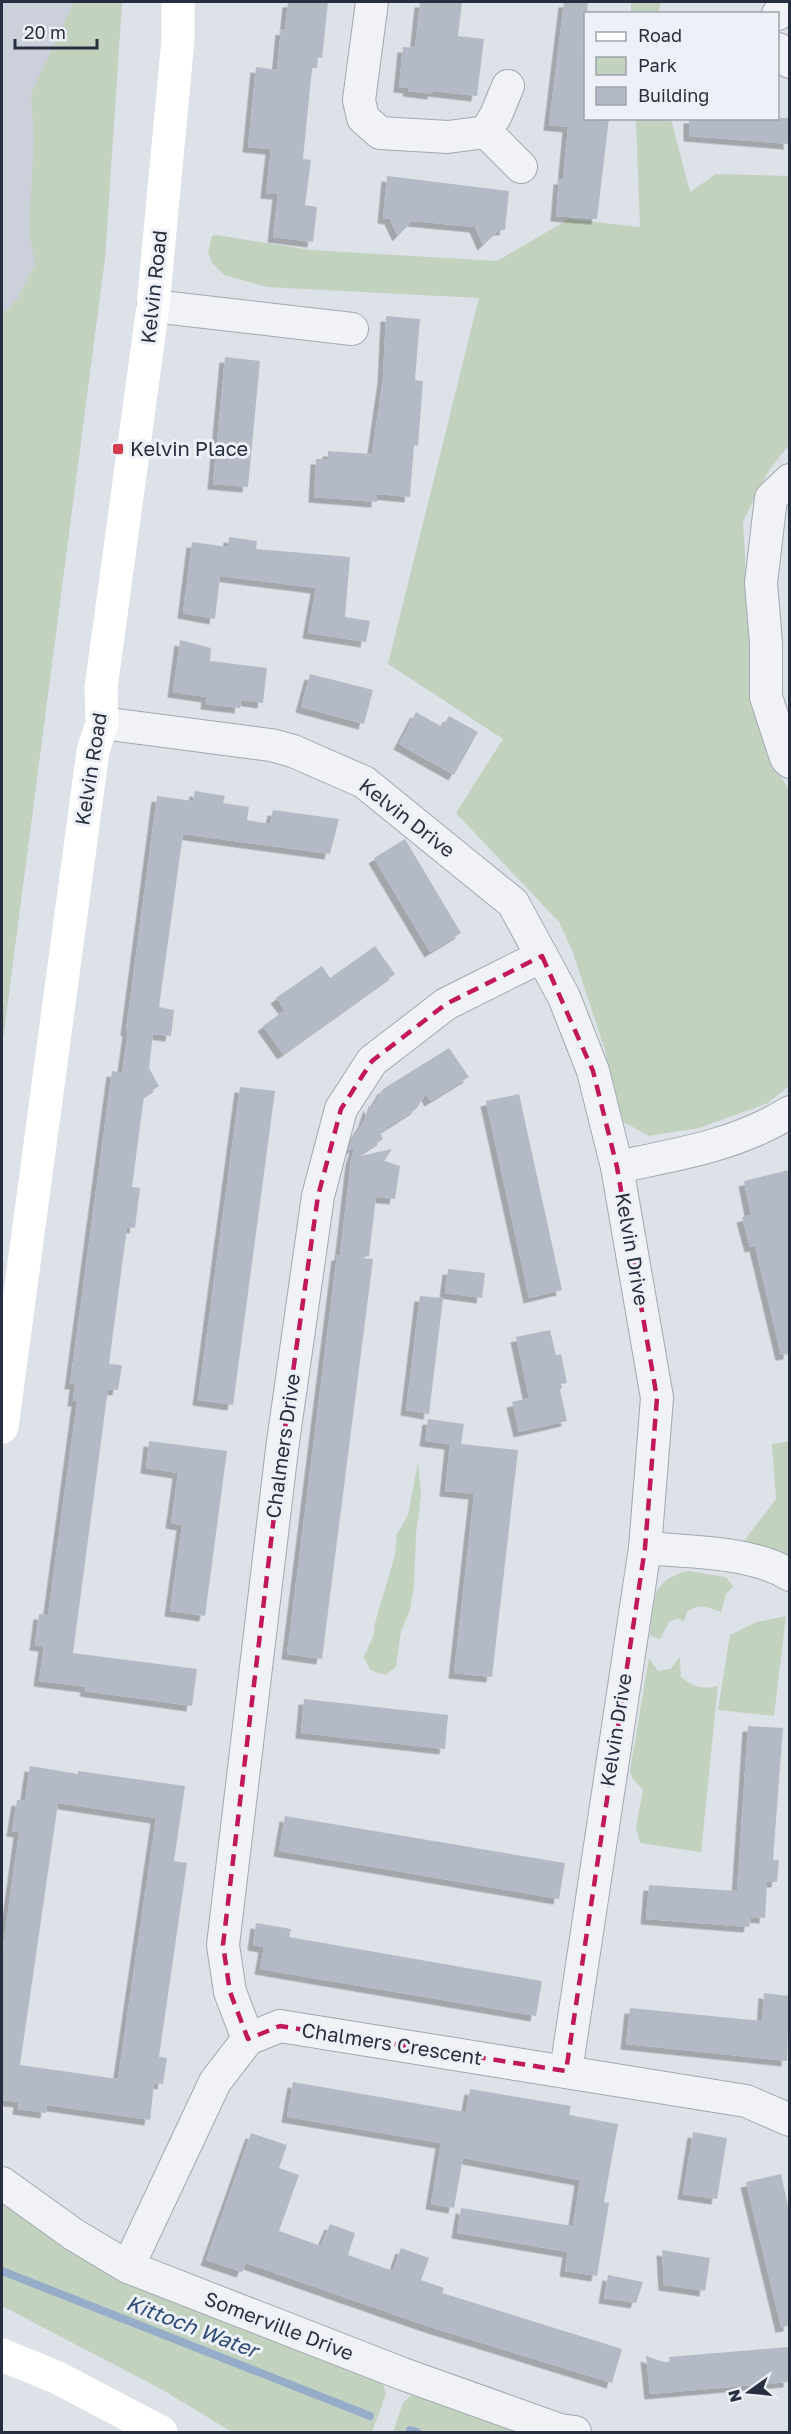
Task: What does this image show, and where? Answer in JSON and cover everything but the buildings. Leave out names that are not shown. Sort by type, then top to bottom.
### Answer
[{"type":"street","name":"Kelvin Road","points":[[2,1427],[91,762],[102,723],[101,688],[153,306],[178,40],[178,2]]},
{"type":"street","points":[[372,2],[359,100],[363,118],[380,133],[448,137],[486,132]]},
{"type":"street","points":[[779,50],[789,62]]},
{"type":"street","points":[[486,132],[508,86]]},
{"type":"street","points":[[486,132],[521,167]]},
{"type":"street","points":[[153,306],[352,329]]},
{"type":"street","points":[[789,480],[771,498],[761,583],[766,642],[766,697],[789,762]]},
{"type":"street","name":"Kelvin Drive","points":[[102,723],[271,745],[364,782],[513,903],[564,997],[593,1071],[617,1167],[657,1398],[645,1548],[567,2071]]},
{"type":"street","name":"Chalmers Drive","points":[[248,2039],[230,1992],[223,1945],[282,1449],[318,1196],[341,1109],[372,1061],[446,1004],[542,956]]},
{"type":"street","points":[[617,1167],[713,1145],[744,1134],[789,1112]]},
{"type":"street","points":[[645,1548],[749,1560],[782,1570],[789,1575]]},
{"type":"street","name":"Chalmers Crescent","points":[[248,2039],[280,2026],[746,2102],[789,2120]]},
{"type":"street","points":[[128,2267],[215,2082],[248,2039]]},
{"type":"street","name":"Somerville Drive","points":[[2,2183],[73,2234],[128,2267],[403,2374],[560,2430],[575,2433]]},
{"type":"street","points":[[2,2355],[56,2377],[161,2433]]},
{"type":"highlighted area","points":[[542,956],[593,1071],[617,1167],[657,1398],[645,1548],[566,2071],[280,2026],[248,2039],[230,1992],[223,1945],[282,1449],[318,1196],[341,1109],[372,1061],[446,1004]]},
{"type":"shaded area","points":[[2,2],[122,2],[105,257],[2,1046]]},
{"type":"green space","points":[[74,2],[122,2],[105,257],[2,1046],[2,315],[17,299],[35,264],[29,230],[34,138],[31,94]]},
{"type":"green space","points":[[631,2],[661,2],[658,12],[631,12]]},
{"type":"green space","points":[[636,120],[671,120],[690,192],[716,174],[789,176],[789,445],[769,470],[743,521],[751,664],[773,762],[790,792],[789,1086],[768,1103],[699,1128],[649,1136],[622,1121],[606,1065],[606,1053],[572,950],[559,922],[456,813],[503,739],[388,664],[479,298],[267,287],[224,275],[212,263],[208,252],[212,236],[216,235],[310,250],[497,261],[569,219],[640,227]]},
{"type":"green space","points":[[789,1441],[789,1559],[744,1541],[776,1499],[772,1444]]},
{"type":"green space","points":[[418,1462],[421,1496],[416,1534],[414,1585],[410,1610],[401,1631],[396,1667],[385,1675],[370,1670],[364,1657],[374,1634],[375,1623],[395,1555],[397,1534],[408,1515]]},
{"type":"green space","points":[[688,1571],[726,1577],[733,1587],[726,1594],[721,1612],[708,1607],[696,1608],[687,1612],[684,1622],[678,1618],[669,1622],[660,1639],[650,1636],[655,1594],[666,1581]]},
{"type":"green space","points":[[786,1616],[774,1716],[718,1710],[730,1635],[757,1622]]},
{"type":"green space","points":[[680,1657],[681,1677],[703,1688],[718,1686],[701,1852],[640,1843],[636,1827],[643,1790],[633,1779],[630,1771],[649,1658],[658,1671],[671,1669]]},
{"type":"green space","points":[[2,2198],[95,2265],[239,2328],[290,2343],[383,2383],[386,2394],[372,2432],[232,2432],[163,2390],[2,2306]]},
{"type":"green space","points":[[418,2389],[536,2432],[393,2432],[403,2403]]},
{"type":"waterway","name":"Kittoch Water","points":[[2,2271],[370,2416]]},
{"type":"waterway","name":"Kittoch Water","points":[[410,2430],[417,2432]]},
{"type":"place","name":"Kelvin Place","points":[[118,449]]}]
